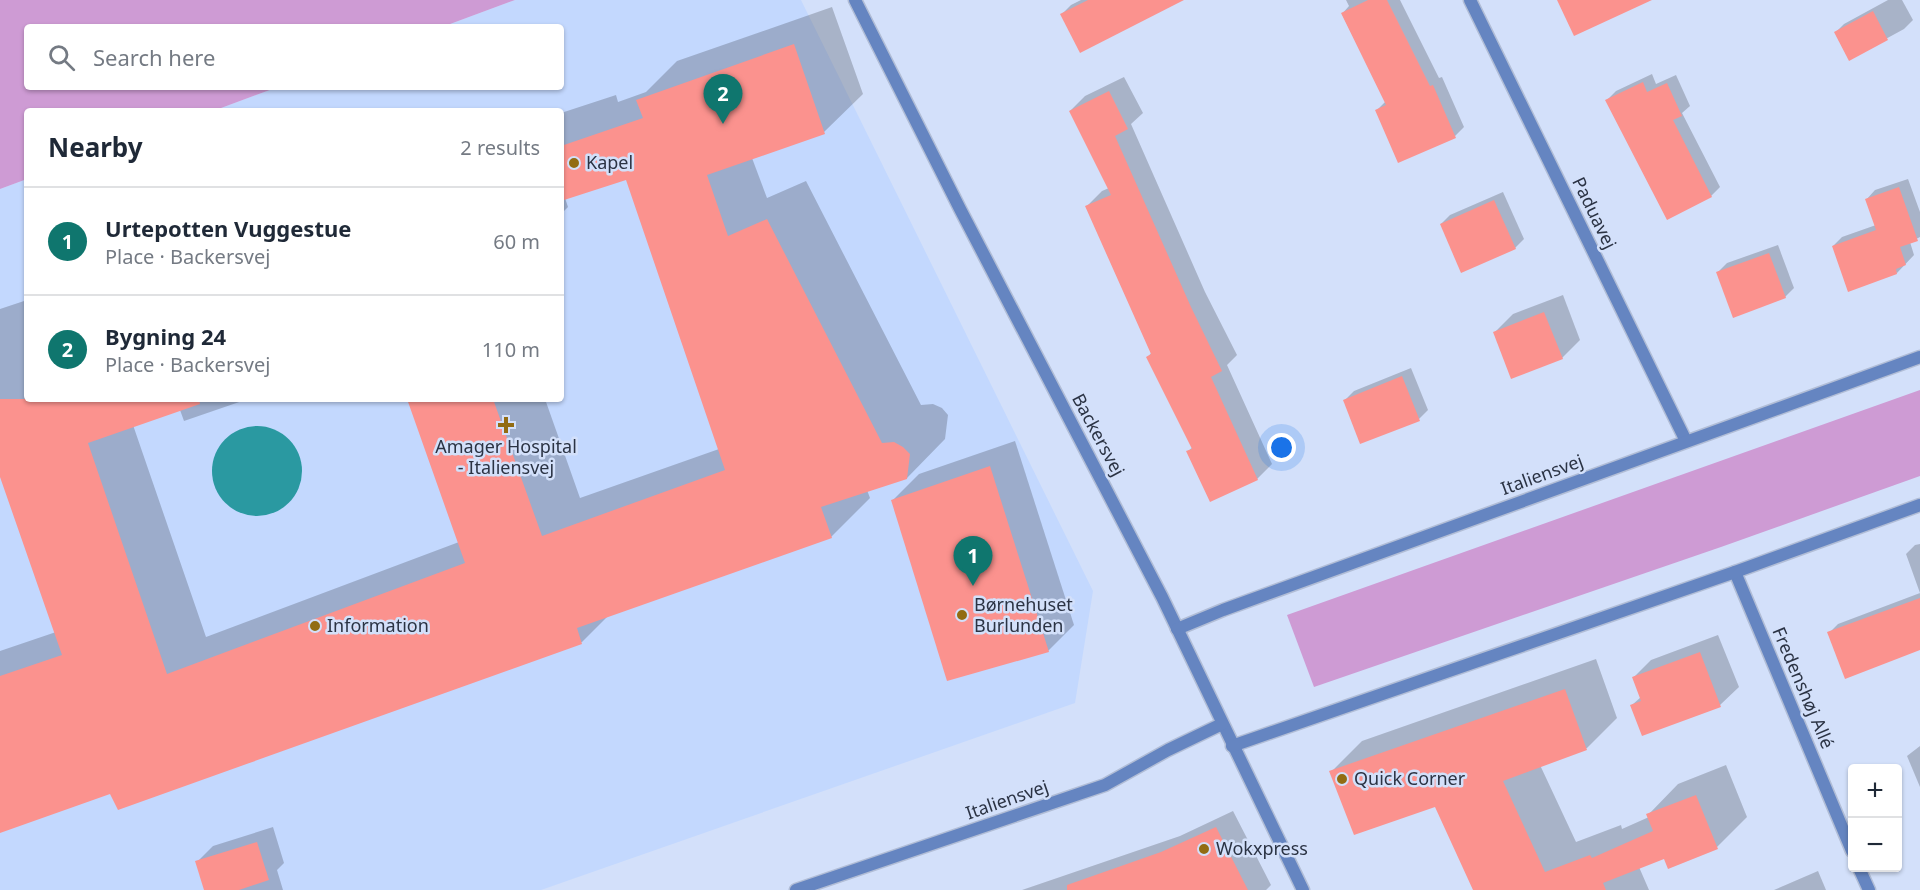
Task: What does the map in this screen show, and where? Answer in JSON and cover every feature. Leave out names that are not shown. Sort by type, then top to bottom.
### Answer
[{"type":"street","name":"Backersvej","points":[[855,0],[960,209],[1162,597],[1303,890]]},
{"type":"street","name":"Paduavej","points":[[1470,0],[1686,441]]},
{"type":"street","name":"Italiensvej","points":[[1177,629],[1223,610],[1920,357]]},
{"type":"street","points":[[1232,746],[1735,572],[1920,505]]},
{"type":"street","name":"Fredenshøj Allé","points":[[1735,572],[1848,841]]},
{"type":"street","name":"Italiensvej","points":[[796,890],[1105,785],[1168,750],[1222,724]]},
{"type":"street","points":[[1861,872],[1869,890]]},
{"type":"shaded area","points":[[0,0],[515,0],[450,24],[24,24],[24,90],[270,90],[221,108],[24,108],[24,180],[0,189]]},
{"type":"shaded area","name":"Amager Hospital - Italiensvej","points":[[515,0],[801,0],[1093,591],[1075,703],[541,890],[0,890],[0,189],[24,180],[24,402],[564,402],[564,108],[221,108],[270,90],[564,90],[564,24],[450,24]]},
{"type":"shaded area","points":[[1920,390],[1920,476],[1314,687],[1287,615]]},
{"type":"shaded area","points":[[257,426],[274,429],[289,439],[299,454],[302,471],[299,488],[289,503],[274,513],[257,516],[240,513],[225,503],[215,488],[212,471],[215,454],[225,439],[240,429]]},
{"type":"building","points":[[1088,0],[1184,0],[1080,53],[1060,14]]},
{"type":"building","points":[[1368,0],[1387,0],[1430,86],[1433,85],[1456,138],[1398,163],[1375,110],[1386,105],[1341,13]]},
{"type":"building","points":[[1557,0],[1652,0],[1574,36]]},
{"type":"building","points":[[1873,11],[1888,40],[1849,61],[1834,32]]},
{"type":"building","name":"Amager Hospital - Italiensvej","points":[[794,44],[825,134],[707,175],[728,236],[767,219],[882,443],[894,442],[910,454],[907,479],[821,507],[832,538],[577,628],[582,644],[118,810],[110,794],[0,833],[0,676],[62,655],[0,477],[0,399],[24,399],[24,402],[200,402],[200,404],[88,443],[167,674],[465,563],[408,402],[494,402],[542,536],[725,470],[626,180],[564,200],[564,145],[643,118],[636,100]]},
{"type":"building","points":[[1643,82],[1647,92],[1667,83],[1682,116],[1673,120],[1712,197],[1667,220],[1605,100]]},
{"type":"building","points":[[1109,91],[1128,129],[1115,136],[1222,371],[1211,377],[1258,480],[1210,502],[1186,451],[1192,449],[1146,357],[1151,354],[1085,206],[1111,195],[1069,111]]},
{"type":"building","points":[[1899,187],[1918,241],[1900,247],[1906,265],[1896,269],[1897,274],[1848,292],[1832,246],[1876,230],[1865,199]]},
{"type":"building","points":[[1494,200],[1516,249],[1461,273],[1440,224]]},
{"type":"building","points":[[1769,253],[1786,298],[1733,318],[1716,272]]},
{"type":"building","points":[[1544,312],[1563,359],[1511,379],[1493,332]]},
{"type":"building","points":[[1402,376],[1420,421],[1360,444],[1343,400]]},
{"type":"building","points":[[990,466],[1049,652],[947,681],[891,500]]},
{"type":"building","points":[[1920,598],[1920,650],[1845,679],[1827,632]]},
{"type":"building","points":[[1700,652],[1721,707],[1642,736],[1630,705],[1641,701],[1632,677]]},
{"type":"building","points":[[1565,689],[1587,750],[1503,781],[1545,872],[1590,855],[1592,858],[1653,831],[1646,814],[1696,795],[1718,849],[1668,869],[1664,859],[1603,883],[1606,890],[1473,890],[1435,807],[1354,835],[1329,771]]},
{"type":"building","points":[[1216,827],[1248,890],[1067,890],[1067,885],[1161,852]]},
{"type":"building","points":[[257,842],[269,880],[239,890],[204,890],[195,861]]},
{"type":"place","name":"Bygning 24","points":[[723,124]]},
{"type":"place","name":"Kapel","points":[[574,163]]},
{"type":"place","name":"Amager Hospital - Italiensvej","points":[[506,425]]},
{"type":"place","name":"Urtepotten Vuggestue","points":[[973,586]]},
{"type":"place","name":"Børnehuset Burlunden","points":[[962,615]]},
{"type":"place","name":"Information","points":[[315,626]]},
{"type":"place","name":"Quick Corner","points":[[1342,779]]},
{"type":"place","name":"Wokxpress","points":[[1204,849]]}]
